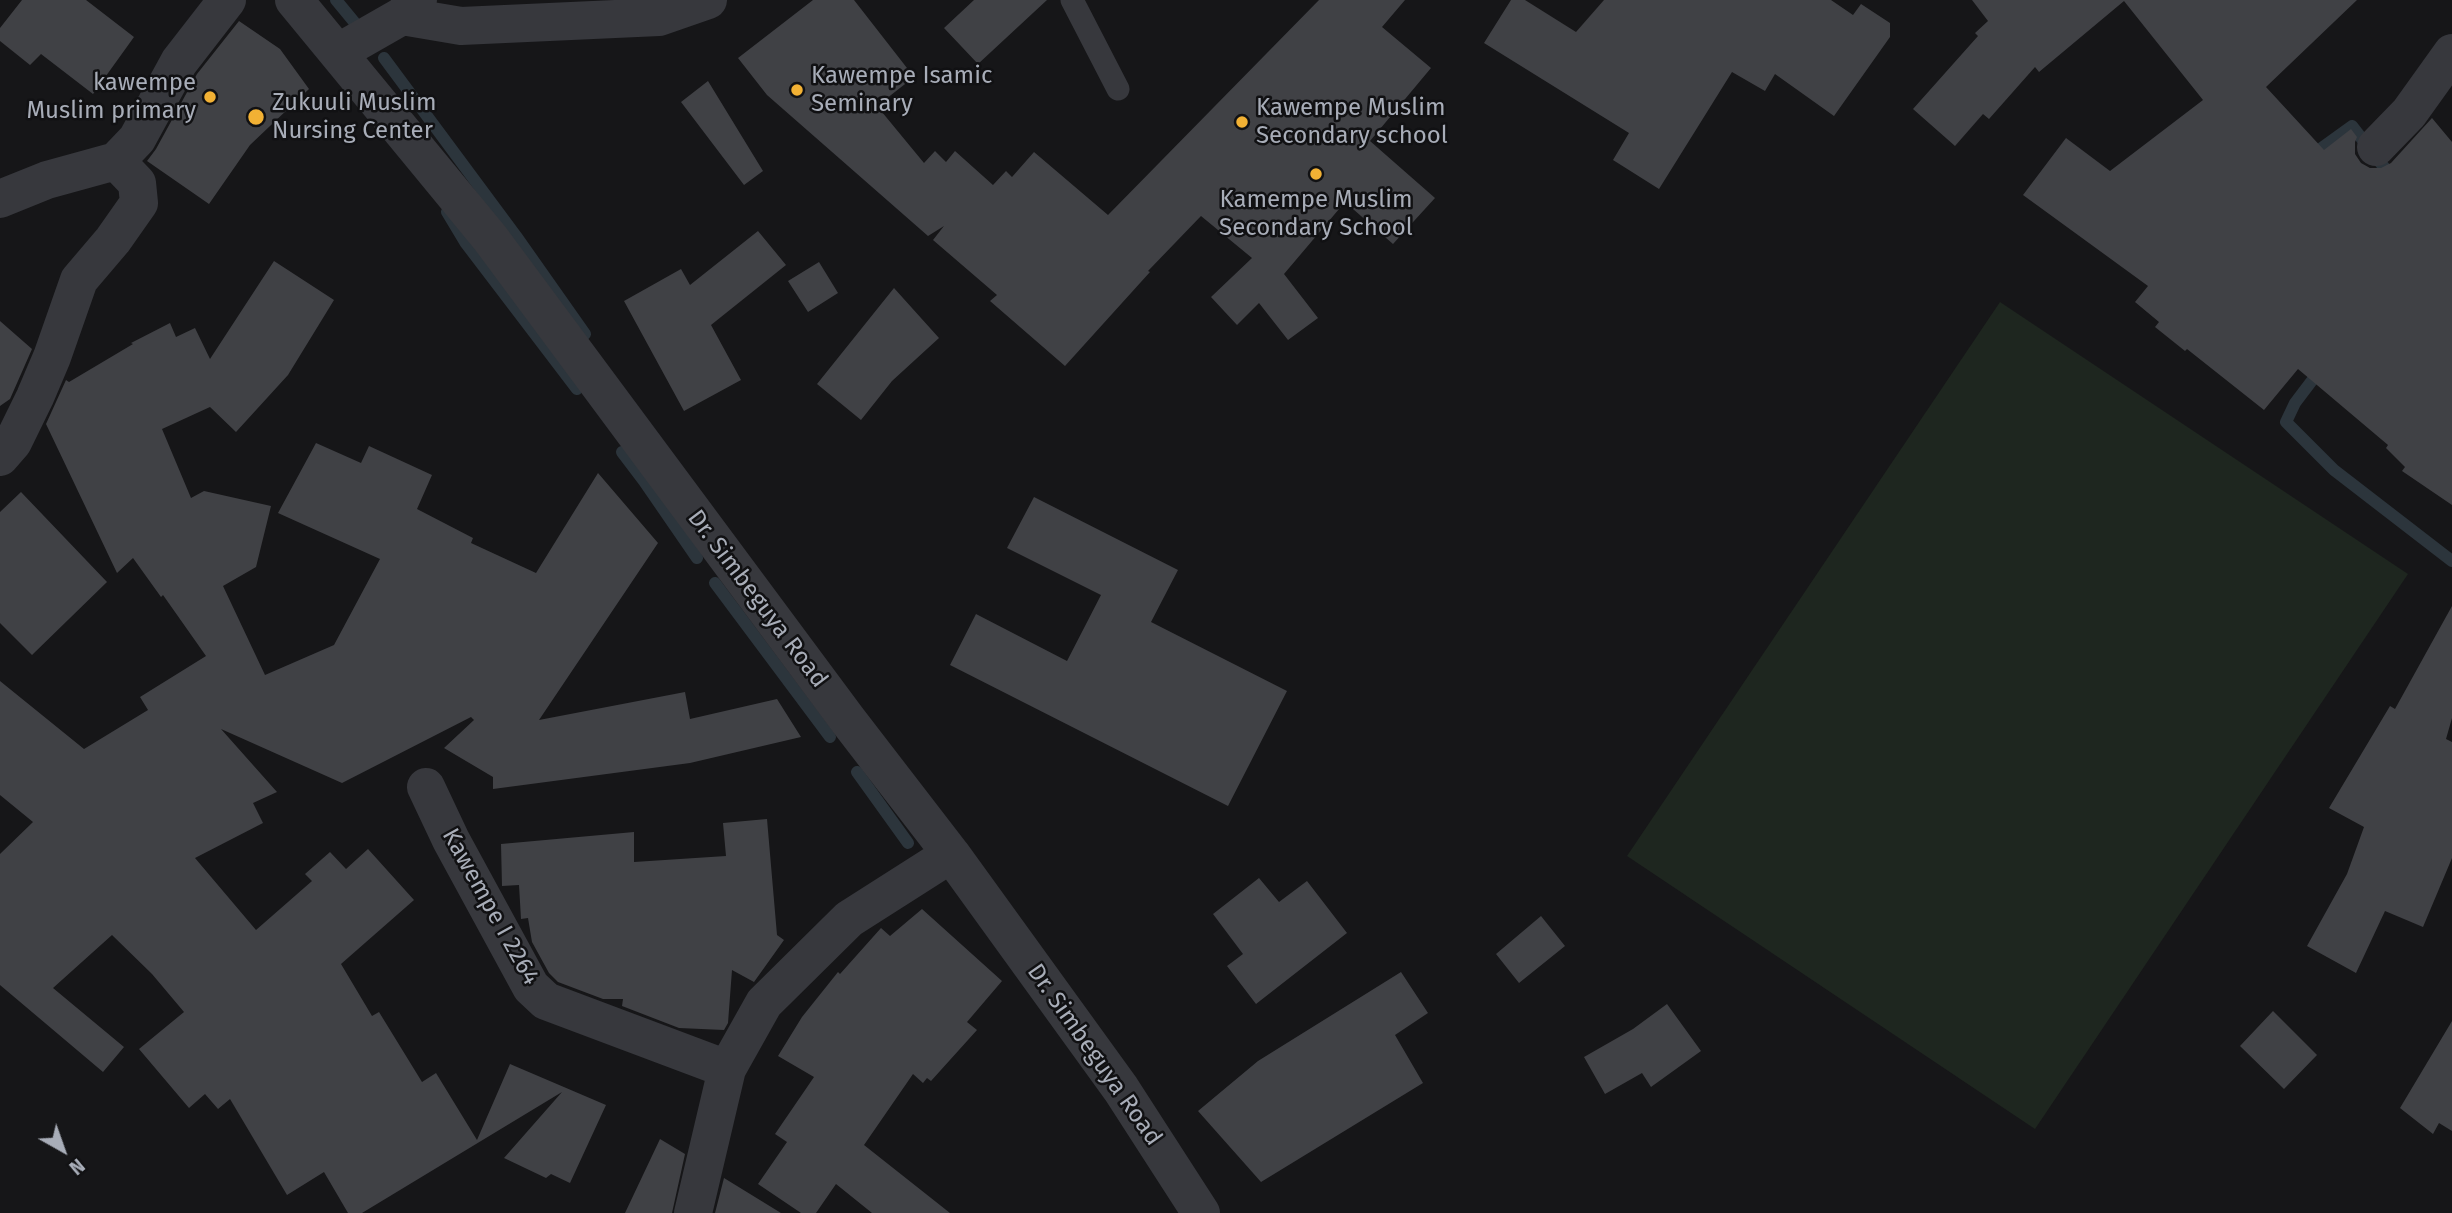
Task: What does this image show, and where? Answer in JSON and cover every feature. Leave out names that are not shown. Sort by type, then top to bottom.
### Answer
[{"type":"street","points":[[0,199],[47,180],[116,161],[137,139],[179,62],[227,0]]},
{"type":"street","name":"Dr. Simbeguya Road","points":[[294,0],[490,238],[838,708],[951,853],[1121,1089],[1201,1213]]},
{"type":"street","points":[[339,52],[410,8],[461,26],[659,17],[708,0]]},
{"type":"street","points":[[2376,147],[2409,113],[2452,53]]},
{"type":"street","points":[[0,457],[13,442],[39,387],[79,279],[113,240],[139,203],[137,183],[116,161]]},
{"type":"street","name":"Kawempe I 2264","points":[[426,787],[451,840],[531,986],[546,1001],[727,1069]]},
{"type":"street","points":[[693,1213],[727,1069],[764,1003],[849,919],[951,853]]},
{"type":"lane","points":[[1072,0],[1118,89]]},
{"type":"shaded area","points":[[2000,302],[2408,574],[2035,1129],[1627,856]]},
{"type":"building","points":[[22,0],[86,0],[134,37],[93,94],[41,54],[30,65],[0,41],[0,28]]},
{"type":"building","points":[[813,0],[854,0],[914,77],[877,106],[924,163],[935,151],[946,162],[955,151],[993,185],[1006,171],[1012,177],[1034,152],[1108,215],[1319,0],[1405,0],[1382,27],[1431,68],[1370,141],[1435,198],[1393,244],[1345,202],[1284,274],[1318,318],[1288,340],[1259,303],[1237,325],[1211,297],[1252,258],[1201,216],[1148,271],[1150,272],[1065,366],[990,301],[997,295],[933,240],[944,226],[928,236],[767,95],[738,58]]},
{"type":"building","points":[[974,0],[1047,0],[978,64],[944,28]]},
{"type":"building","points":[[1511,0],[1525,0],[1576,32],[1604,0],[1831,0],[1853,15],[1861,4],[1890,23],[1890,37],[1834,116],[1775,74],[1765,91],[1732,72],[1659,189],[1613,160],[1629,133],[1484,43]]},
{"type":"building","points":[[1972,0],[2357,0],[2266,87],[2324,150],[2351,129],[2357,137],[2355,154],[2361,163],[2370,168],[2381,168],[2391,163],[2432,118],[2452,142],[2452,505],[2402,471],[2405,467],[2386,448],[2388,445],[2298,369],[2264,410],[2155,327],[2159,322],[2135,302],[2148,286],[2023,195],[2066,138],[2110,171],[2203,100],[2124,1],[2039,72],[2035,67],[1989,119],[1983,114],[1955,146],[1913,109],[1978,36],[1975,33],[1988,21]]},
{"type":"building","name":"kawempe Muslim primary","points":[[239,21],[280,49],[309,89],[250,145],[209,204],[147,161],[197,74]]},
{"type":"building","points":[[708,81],[763,171],[744,185],[681,102]]},
{"type":"building","points":[[758,231],[786,265],[711,325],[741,380],[684,411],[624,301],[681,269],[690,285]]},
{"type":"building","points":[[274,261],[334,300],[288,375],[236,432],[210,407],[162,429],[191,498],[204,491],[271,506],[256,567],[223,586],[265,675],[334,645],[380,559],[278,513],[316,443],[361,463],[369,446],[432,475],[417,509],[473,538],[471,543],[536,573],[598,473],[658,543],[539,720],[685,692],[690,719],[777,699],[801,737],[690,763],[493,789],[493,777],[444,748],[474,720],[471,717],[342,783],[221,729],[277,792],[253,803],[263,823],[195,858],[256,930],[312,881],[305,874],[330,852],[346,869],[368,849],[414,900],[341,964],[372,1016],[379,1012],[422,1082],[436,1073],[477,1140],[510,1064],[606,1105],[570,1183],[551,1174],[546,1178],[504,1158],[562,1092],[362,1213],[348,1213],[324,1172],[287,1195],[230,1099],[218,1109],[205,1094],[189,1108],[139,1049],[184,1012],[152,974],[112,935],[53,988],[124,1047],[103,1072],[0,985],[0,854],[33,822],[0,795],[0,681],[84,749],[148,710],[140,697],[206,656],[133,558],[117,573],[46,424],[66,380],[69,382],[133,344],[131,343],[170,323],[176,337],[195,328],[210,359]]},
{"type":"building","points":[[819,262],[838,293],[808,312],[788,281]]},
{"type":"building","points":[[894,288],[939,338],[892,381],[861,420],[817,384]]},
{"type":"building","points":[[0,321],[32,349],[10,399],[0,406]]},
{"type":"building","points":[[21,492],[107,582],[32,655],[0,623],[0,512]]},
{"type":"building","points":[[1034,497],[1178,570],[1151,622],[1287,691],[1228,806],[950,665],[976,614],[1067,661],[1101,595],[1007,548]]},
{"type":"building","points":[[2452,606],[2452,718],[2446,739],[2452,742],[2452,858],[2423,927],[2385,911],[2356,973],[2307,946],[2347,874],[2364,827],[2329,808],[2390,706],[2395,709]]},
{"type":"building","points":[[767,819],[777,935],[784,940],[754,982],[732,970],[728,1023],[724,1030],[679,1028],[622,1006],[623,999],[603,999],[558,982],[549,973],[532,942],[528,918],[521,919],[519,885],[502,886],[501,844],[634,832],[634,862],[726,856],[723,823]]},
{"type":"building","points":[[1259,878],[1279,902],[1307,881],[1347,933],[1256,1004],[1227,966],[1243,954],[1213,914]]},
{"type":"building","points":[[922,909],[1002,981],[967,1022],[977,1030],[931,1081],[927,1078],[923,1083],[913,1074],[864,1145],[950,1213],[872,1213],[836,1184],[816,1213],[801,1213],[758,1184],[787,1142],[775,1134],[814,1077],[778,1056],[802,1017],[838,972],[840,974],[881,928],[890,936]]},
{"type":"building","points":[[1541,916],[1565,946],[1519,983],[1496,954]]},
{"type":"building","points":[[1401,972],[1428,1013],[1395,1035],[1423,1083],[1261,1182],[1198,1111],[1258,1061]]},
{"type":"building","points":[[1667,1004],[1701,1051],[1651,1087],[1642,1073],[1605,1094],[1584,1057],[1633,1029]]},
{"type":"building","points":[[2273,1011],[2317,1055],[2284,1089],[2240,1046]]},
{"type":"building","points":[[2452,1021],[2452,1131],[2439,1123],[2433,1134],[2400,1108]]},
{"type":"building","points":[[660,1139],[685,1154],[672,1213],[625,1213]]},
{"type":"building","points":[[724,1178],[781,1213],[715,1213]]},
{"type":"waterway","points":[[336,0],[355,23]]},
{"type":"waterway","points":[[384,58],[585,334]]},
{"type":"waterway","points":[[2309,157],[2352,126],[2394,180]]},
{"type":"waterway","points":[[447,212],[465,242],[577,389]]},
{"type":"waterway","points":[[2320,370],[2295,403],[2286,422],[2334,470],[2452,561]]},
{"type":"waterway","points":[[622,452],[697,558]]},
{"type":"waterway","points":[[715,583],[830,737]]},
{"type":"waterway","points":[[857,772],[908,843]]},
{"type":"place","name":"Kawempe Isamic Seminary","points":[[797,90]]},
{"type":"place","name":"kawempe Muslim primary","points":[[210,97]]},
{"type":"place","name":"Zukuuli Muslim Nursing Center","points":[[256,117]]},
{"type":"place","name":"Kawempe Muslim Secondary school","points":[[1242,122]]},
{"type":"place","name":"Kamempe Muslim Secondary School","points":[[1316,174]]}]
